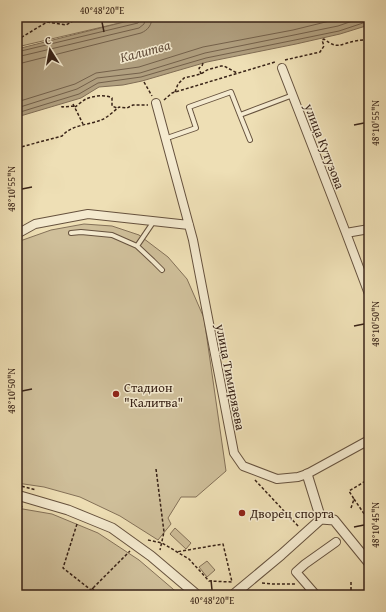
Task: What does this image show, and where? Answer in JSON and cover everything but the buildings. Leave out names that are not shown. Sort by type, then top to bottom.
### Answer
[{"type":"street","name":"улица Кутузова","points":[[282,68],[369,294]]},
{"type":"street","name":"улица Тимирязева","points":[[156,104],[193,240],[234,453],[243,466],[277,479],[298,477],[369,440]]},
{"type":"street","points":[[17,234],[35,224],[88,214],[189,225]]},
{"type":"street","points":[[346,233],[369,229]]},
{"type":"street","points":[[306,474],[322,519]]},
{"type":"street","points":[[17,495],[68,510],[112,528],[151,556],[197,595]]},
{"type":"street","points":[[233,595],[322,519],[334,520],[369,563]]},
{"type":"street","points":[[316,595],[296,572],[336,542]]},
{"type":"lane","points":[[170,137],[196,128],[189,107],[231,92],[250,140]]},
{"type":"lane","points":[[240,115],[293,95]]},
{"type":"lane","points":[[137,246],[154,221]]},
{"type":"lane","points":[[71,233],[81,232],[112,235],[137,246],[162,270]]},
{"type":"path","points":[[17,40],[47,22],[66,26],[80,17]]},
{"type":"path","points":[[17,148],[62,136],[65,132],[84,124],[102,120],[119,107],[127,108],[133,105],[156,104],[176,92],[280,61],[320,52],[324,46],[322,40],[324,39],[331,44],[340,46],[355,41],[369,39]]},
{"type":"path","points":[[201,74],[199,68],[202,66],[202,63]]},
{"type":"path","points":[[176,92],[178,84],[184,78],[201,74],[206,70],[224,66],[238,73]]},
{"type":"path","points":[[144,82],[156,104]]},
{"type":"path","points":[[62,106],[74,107],[86,99],[107,95],[112,98],[112,106],[117,109]]},
{"type":"path","points":[[73,104],[84,124]]},
{"type":"path","points":[[156,469],[164,532],[160,550]]},
{"type":"path","points":[[253,477],[299,527]]},
{"type":"path","points":[[369,479],[349,491],[369,521]]},
{"type":"path","points":[[17,485],[36,490]]},
{"type":"path","points":[[351,508],[354,499]]},
{"type":"path","points":[[17,526],[22,506]]},
{"type":"path","points":[[78,522],[62,568],[98,595]]},
{"type":"path","points":[[148,540],[162,543],[176,552],[189,559],[209,581],[232,582],[224,544],[176,552]]},
{"type":"path","points":[[86,595],[130,551]]},
{"type":"path","points":[[351,582],[351,595]]},
{"type":"path","points":[[261,583],[306,583]]},
{"type":"shaded area","points":[[17,17],[145,17],[17,47]]},
{"type":"shaded area","name":"Стадион \"Калитва\"","points":[[84,224],[112,226],[139,235],[168,257],[187,279],[204,318],[226,471],[196,497],[181,497],[168,518],[171,524],[158,540],[120,516],[80,497],[44,487],[17,483],[17,245],[20,241],[51,230]]},
{"type":"shaded area","points":[[17,508],[52,514],[98,533],[139,560],[180,595],[17,595]]},
{"type":"shaded area","points":[[175,528],[191,543],[186,549],[170,534]]},
{"type":"shaded area","points":[[207,561],[215,570],[207,577],[199,567]]},
{"type":"water","name":"Калитва","points":[[144,17],[369,17],[369,25],[340,34],[207,62],[142,81],[123,85],[99,87],[81,98],[17,117],[17,49]]},
{"type":"place","name":"Стадион \"Калитва\"","points":[[116,394]]},
{"type":"place","name":"Дворец спорта","points":[[242,513]]}]
